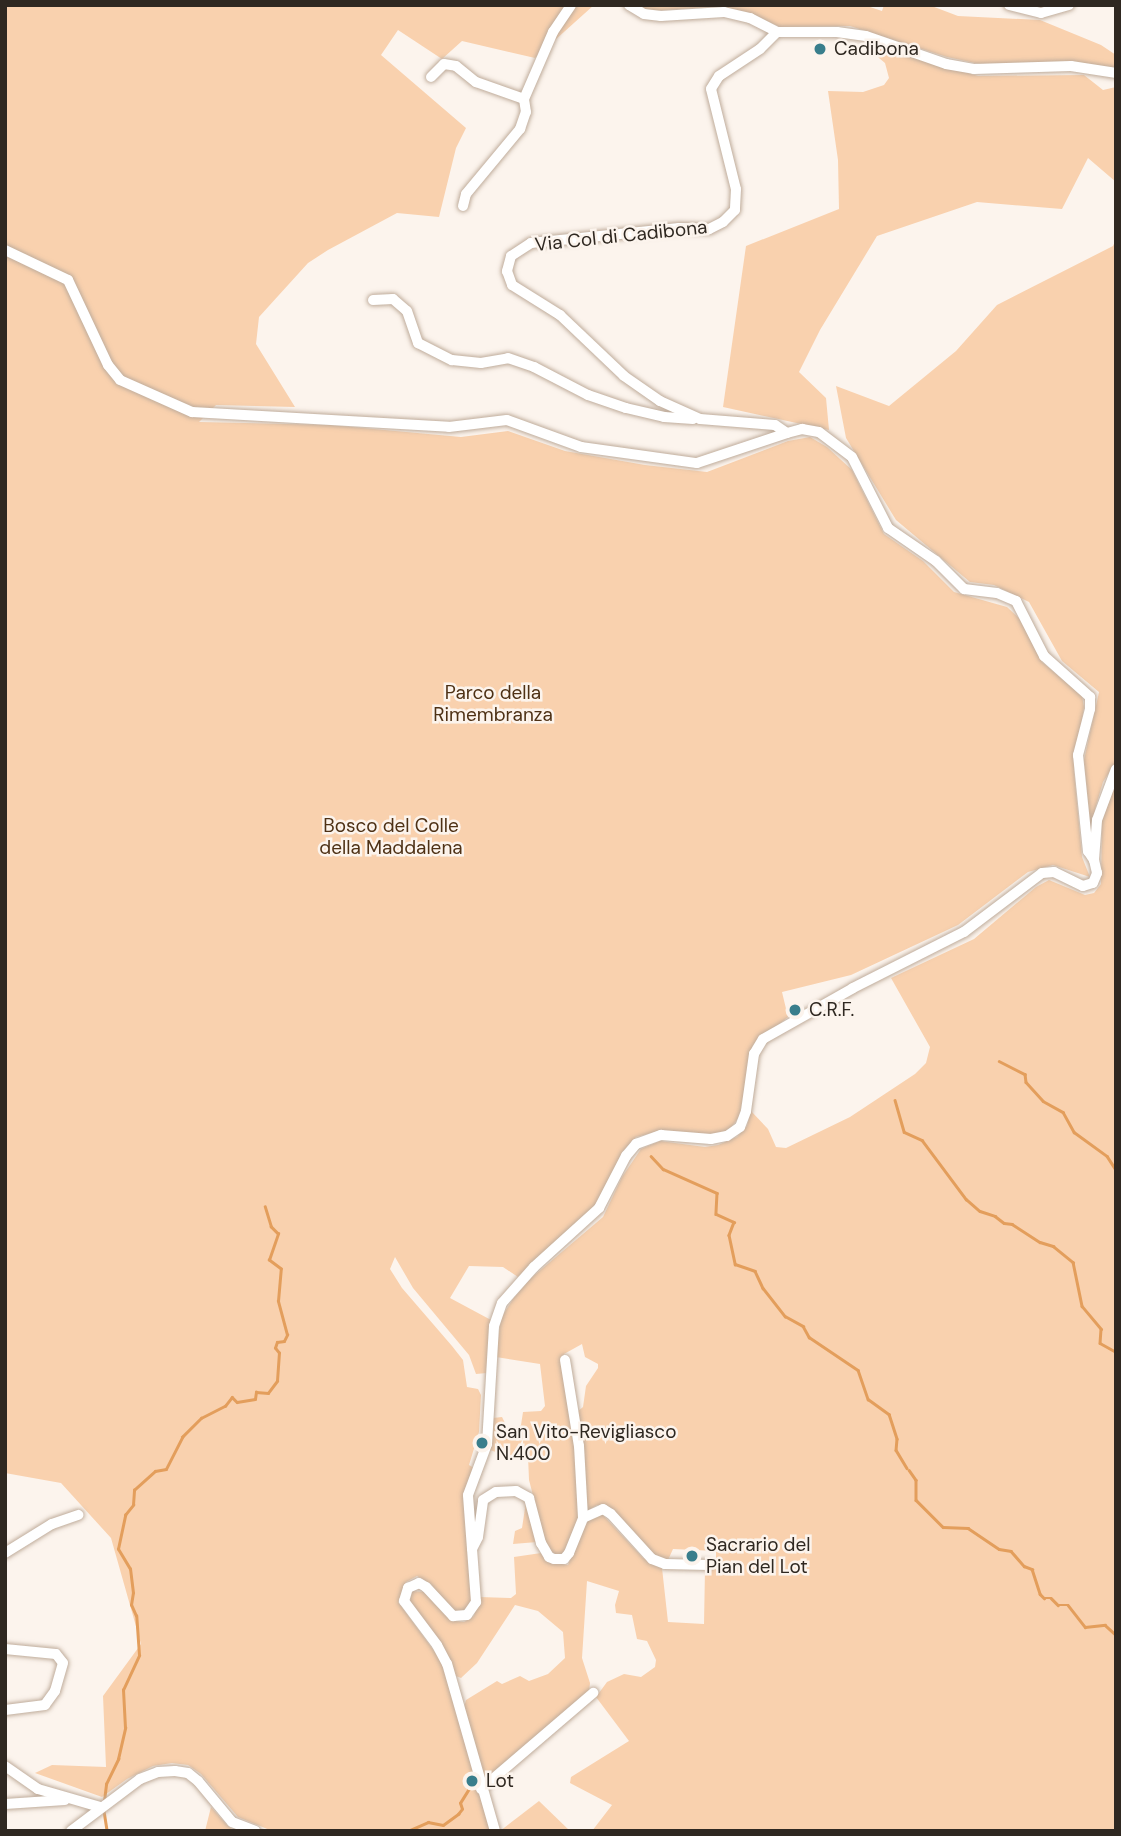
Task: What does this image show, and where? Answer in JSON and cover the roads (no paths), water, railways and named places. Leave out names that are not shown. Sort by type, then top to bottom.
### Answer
[{"type":"street","points":[[463,206],[466,194],[520,129],[526,112],[524,99],[553,32],[571,5]]},
{"type":"street","points":[[629,5],[644,14],[661,16],[724,12],[750,18],[777,32],[837,32],[866,36],[946,64],[974,69],[1071,66],[1116,73]]},
{"type":"street","points":[[1009,5],[1041,13],[1069,5]]},
{"type":"street","name":"Via Col di Cadibona","points":[[700,419],[660,401],[624,376],[560,315],[512,285],[508,271],[511,256],[531,243],[679,228],[709,229],[723,222],[735,210],[736,189],[711,89],[719,76],[760,49],[777,32]]},
{"type":"street","points":[[431,77],[444,64],[456,66],[476,82],[524,99]]},
{"type":"street","points":[[5,250],[68,281],[108,365],[120,380],[192,412],[449,427],[507,420],[581,447],[696,463],[787,433],[810,429],[845,450],[861,474],[873,505],[888,528],[936,561],[964,589],[997,593],[1016,601],[1044,656],[1086,692],[1090,709],[1080,735],[1078,763],[1087,851],[1094,860]]},
{"type":"street","name":"Via Col di Cadibona","points":[[373,300],[393,299],[407,311],[418,343],[452,360],[481,363],[508,358],[534,367],[588,395],[626,408],[664,417],[775,425],[787,433]]},
{"type":"street","points":[[495,1831],[481,1789],[457,1693],[443,1654],[404,1601],[408,1588],[419,1583],[453,1616],[467,1615],[474,1607],[477,1596],[468,1495],[487,1444],[497,1313],[508,1293],[599,1208],[631,1149],[643,1140],[661,1135],[701,1141],[733,1133],[744,1120],[754,1054],[763,1039],[853,988],[964,932],[1042,873],[1054,872],[1083,886],[1093,883],[1097,873],[1094,860],[1099,814],[1116,769]]},
{"type":"street","points":[[472,1549],[478,1536],[483,1500],[496,1492],[526,1494],[545,1552],[554,1559],[564,1559],[569,1553],[583,1518],[579,1446],[565,1360]]},
{"type":"street","points":[[583,1518],[603,1509],[652,1559],[665,1564],[709,1565]]},
{"type":"street","points":[[5,1553],[51,1524],[78,1515]]},
{"type":"street","points":[[5,1649],[56,1654],[64,1663],[55,1690],[45,1705],[5,1710]]},
{"type":"street","points":[[481,1789],[593,1693]]},
{"type":"street","points":[[5,1766],[38,1789],[69,1799],[104,1804]]},
{"type":"street","points":[[71,1831],[140,1779],[158,1772],[188,1773],[232,1822],[255,1831]]},
{"type":"street","points":[[5,1804],[69,1799]]},
{"type":"waterway","points":[[999,1061],[1025,1074],[1026,1082],[1043,1101],[1063,1112],[1074,1132],[1107,1156],[1116,1170]]},
{"type":"waterway","points":[[895,1100],[904,1132],[922,1140],[966,1199],[980,1211],[1012,1224],[1040,1242],[1053,1246],[1073,1262],[1082,1306],[1101,1329],[1100,1343],[1116,1352]]},
{"type":"waterway","points":[[651,1156],[663,1169],[717,1193],[716,1214],[734,1222],[729,1235],[735,1264],[755,1271],[763,1288],[785,1316],[803,1326],[809,1337],[858,1370],[868,1399],[889,1414],[897,1439],[896,1450],[907,1468]]},
{"type":"waterway","points":[[104,1801],[106,1784],[118,1759],[125,1728],[123,1690],[139,1655],[136,1616],[131,1605],[133,1593],[130,1569],[118,1549],[125,1515],[133,1505],[134,1490],[155,1471],[166,1469],[182,1437],[201,1418],[225,1406],[232,1397],[237,1402],[255,1399],[256,1392],[268,1393],[277,1381],[279,1353],[275,1348],[277,1342],[284,1341],[287,1335],[278,1301],[281,1269],[269,1260],[278,1234],[271,1227],[265,1207]]},
{"type":"waterway","points":[[909,1470],[916,1480],[916,1500],[943,1527],[968,1528],[999,1549],[1011,1551],[1024,1566],[1032,1569],[1040,1594],[1044,1598],[1051,1598],[1058,1605],[1068,1605],[1085,1627],[1105,1625],[1116,1635]]},
{"type":"waterway","points":[[408,1831],[428,1822],[443,1825],[458,1814],[462,1809],[460,1803],[474,1781]]},
{"type":"waterway","points":[[104,1811],[107,1831]]},
{"type":"place","name":"Cadibona","points":[[820,49]]},
{"type":"place","name":"C.R.F.","points":[[795,1010]]},
{"type":"place","name":"San Vito-Revigliasco N.400","points":[[482,1443]]},
{"type":"place","name":"Sacrario del Pian del Lot","points":[[692,1556]]},
{"type":"place","name":"Lot","points":[[472,1781]]},
{"type":"park label","name":"Parco della Rimembranza","points":[[493,704]]},
{"type":"park label","name":"Bosco del Colle della Maddalena","points":[[391,837]]}]
